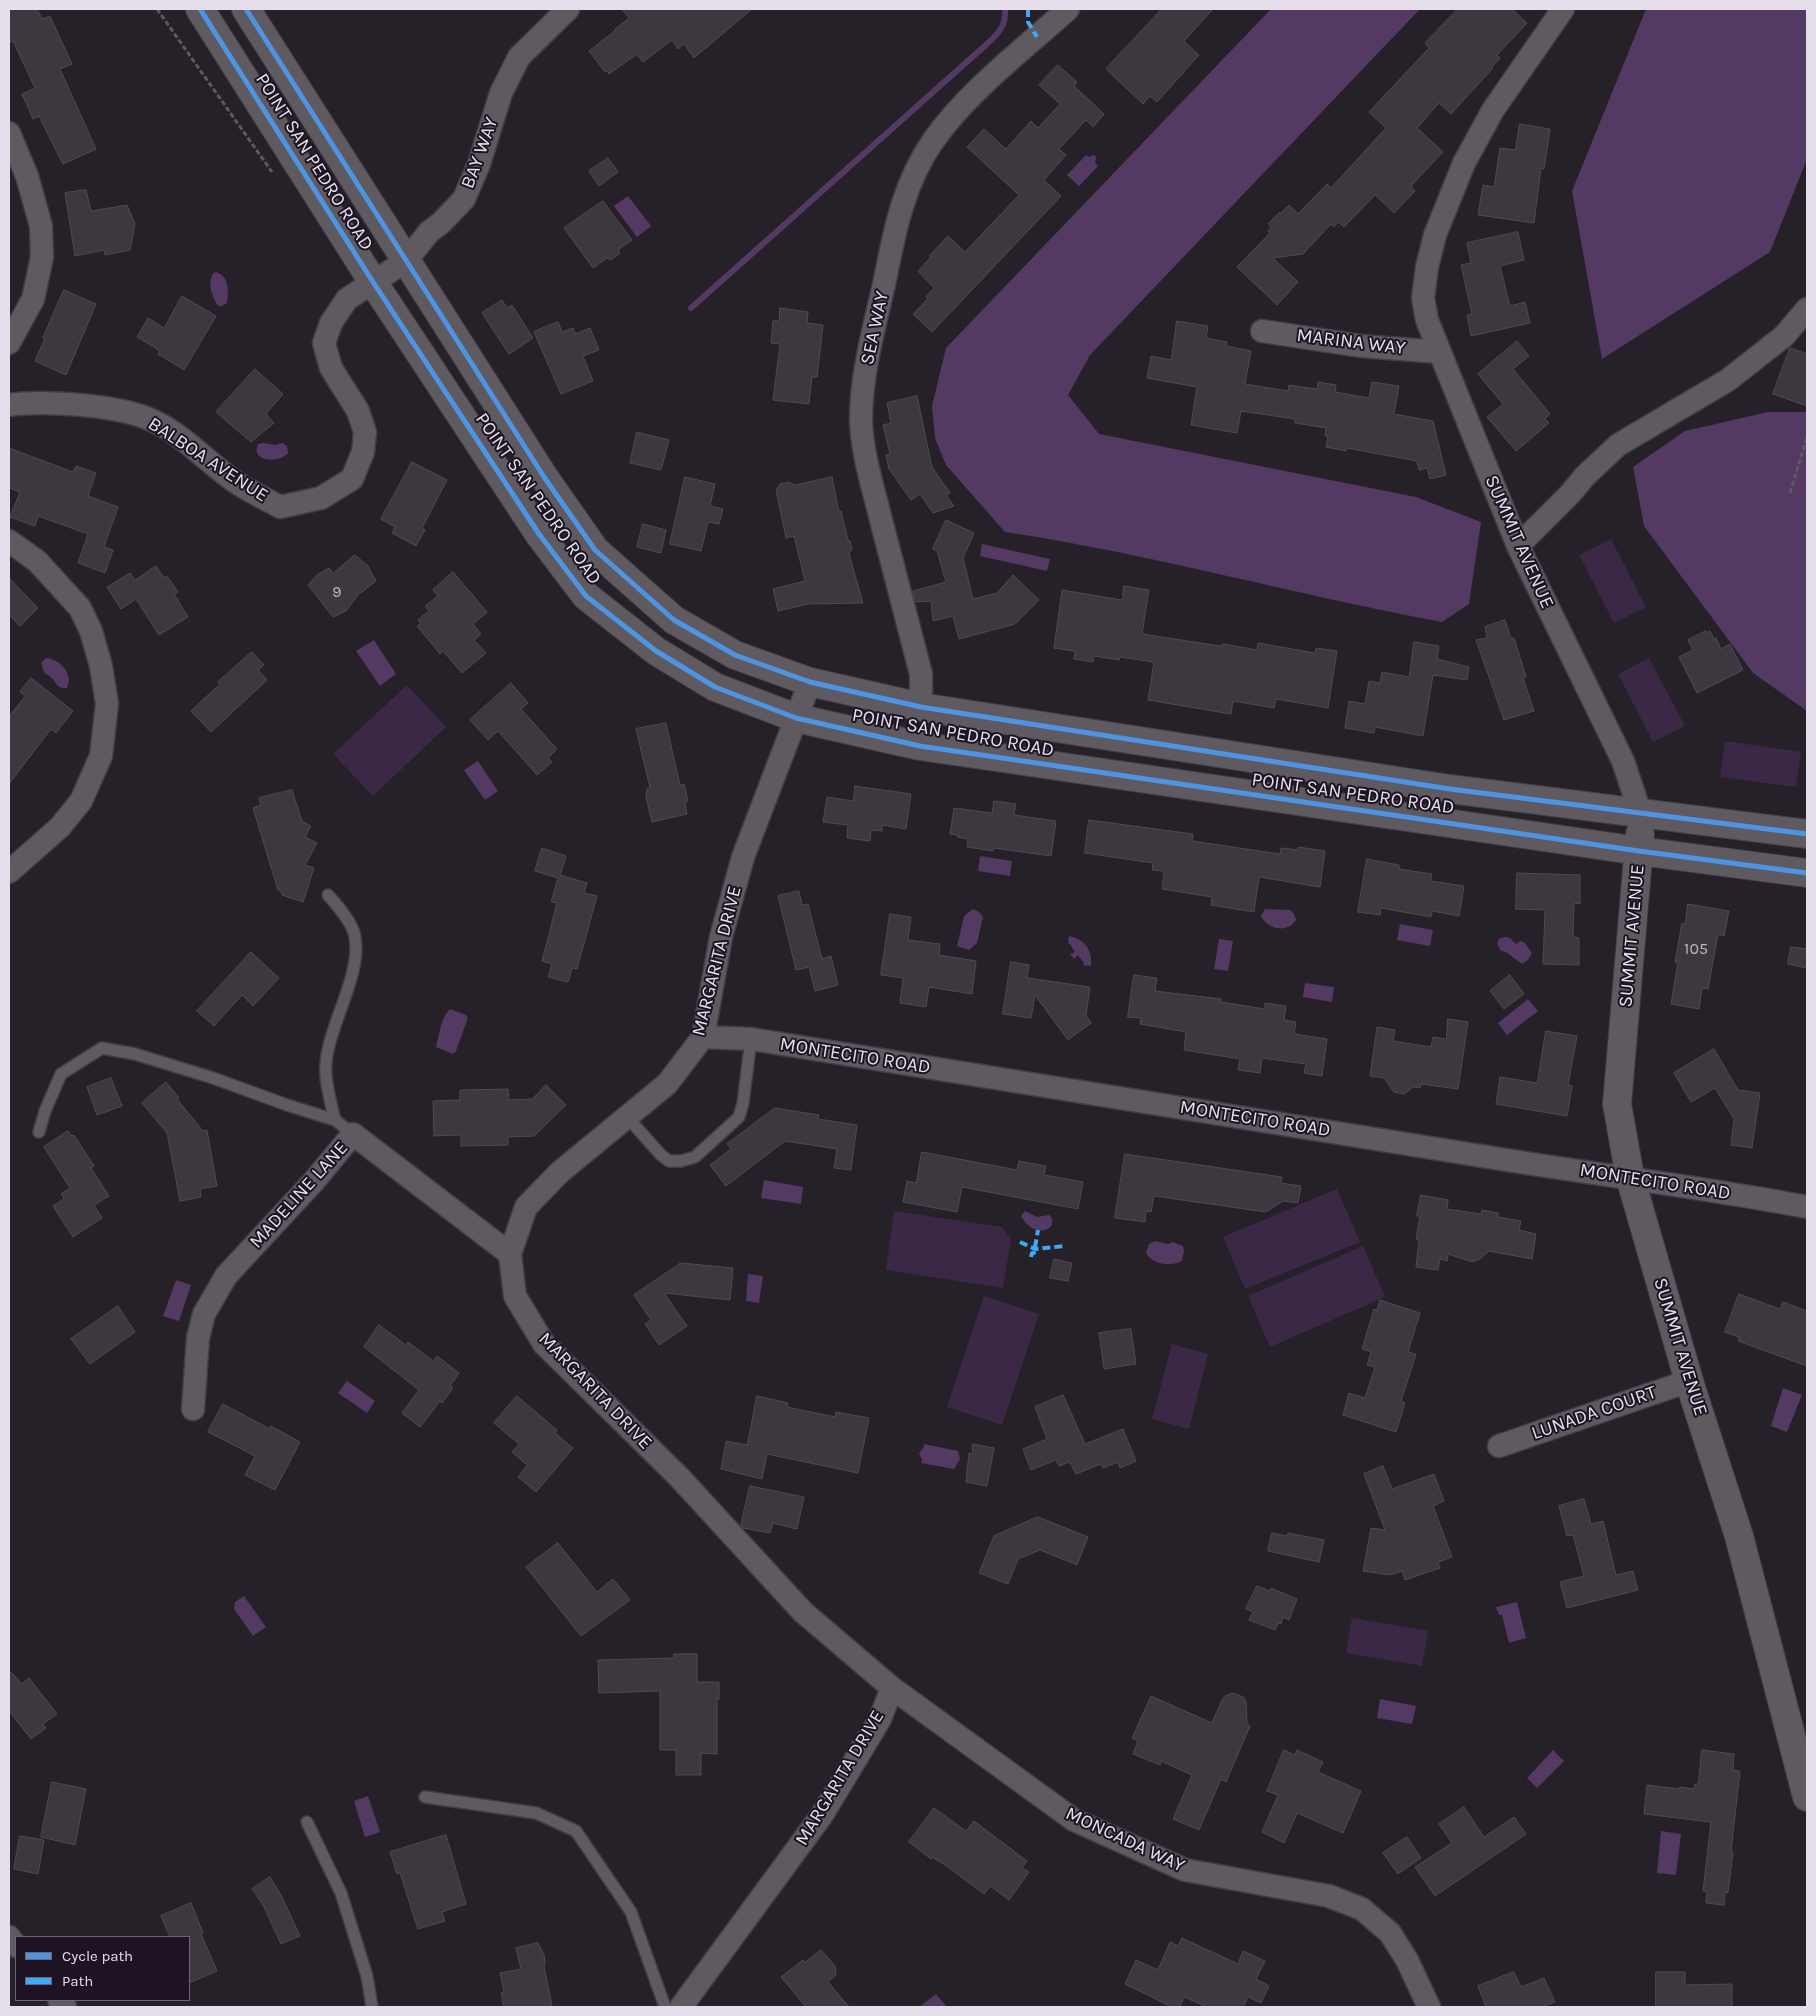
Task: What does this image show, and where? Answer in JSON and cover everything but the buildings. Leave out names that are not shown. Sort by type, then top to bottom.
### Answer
[{"type":"main road","name":"POINT SAN PEDRO ROAD","points":[[200,9],[373,282],[539,534],[586,596],[656,651],[715,688],[796,718],[920,746],[1639,851],[1807,873]]},
{"type":"main road","name":"POINT SAN PEDRO ROAD","points":[[246,9],[544,478],[595,550],[674,620],[735,656],[810,682],[921,707],[1450,789],[1807,834]]},
{"type":"main road","name":"SUMMIT AVENUE","points":[[1640,812],[1639,851],[1617,1104],[1630,1177],[1689,1381],[1739,1536],[1807,1798]]},
{"type":"street","name":"BAY WAY","points":[[373,282],[406,261],[429,232],[441,223],[464,199],[480,164],[501,93],[519,57],[568,9]]},
{"type":"street","name":"SEA WAY","points":[[921,707],[920,674],[867,464],[861,422],[865,375],[890,251],[898,218],[915,172],[933,141],[967,101],[1068,9]]},
{"type":"street","name":"SUMMIT AVENUE","points":[[1563,9],[1493,110],[1464,163],[1435,235],[1427,267],[1423,298],[1427,320],[1518,546],[1623,761],[1640,812]]},
{"type":"street","points":[[9,133],[32,192],[41,226],[42,257],[33,299],[9,343]]},
{"type":"street","name":"BALBOA AVENUE","points":[[9,405],[28,402],[109,408],[145,417],[175,434],[238,483],[280,507],[320,498],[352,479],[363,452],[365,432],[358,411],[330,368],[324,343],[331,323],[348,299],[373,282]]},
{"type":"street","points":[[1518,546],[1570,494],[1585,476],[1618,445],[1728,380],[1784,336],[1807,309]]},
{"type":"street","name":"MARINA WAY","points":[[1262,330],[1361,346],[1440,352]]},
{"type":"street","points":[[9,541],[38,561],[80,608],[91,631],[101,666],[107,704],[101,756],[81,801],[60,827],[9,872]]},
{"type":"street","name":"MARGARITA DRIVE","points":[[681,2007],[822,1815],[880,1719],[892,1688],[803,1612],[679,1476],[544,1344],[515,1296],[510,1254],[526,1207],[560,1172],[667,1084],[702,1036],[721,937],[743,857],[810,682]]},
{"type":"street","name":"MONTECITO ROAD","points":[[702,1036],[751,1039],[1251,1117],[1496,1158],[1630,1177],[1807,1207]]},
{"type":"street","name":"MADELINE LANE","points":[[193,1409],[198,1338],[204,1314],[226,1276],[314,1181],[354,1134],[510,1254]]},
{"type":"street","name":"LUNADA COURT","points":[[1499,1446],[1689,1381]]},
{"type":"street","name":"MONCADA WAY","points":[[892,1688],[1063,1812],[1083,1824],[1185,1870],[1329,1896],[1362,1909],[1390,1933],[1407,1960],[1429,2007]]},
{"type":"lane","points":[[328,895],[341,910],[355,936],[354,965],[338,1015],[326,1064],[335,1120]]},
{"type":"lane","points":[[628,1118],[661,1156],[669,1161],[681,1161],[695,1157],[739,1117],[743,1103],[751,1039]]},
{"type":"lane","points":[[39,1132],[45,1111],[61,1074],[102,1048],[135,1054],[214,1078],[287,1105],[335,1120],[354,1134]]},
{"type":"lane","points":[[425,1797],[536,1813],[576,1831],[631,1912],[665,2007]]},
{"type":"lane","points":[[307,1822],[340,1893],[367,1976],[372,2007]]},
{"type":"path","points":[[157,9],[276,178]]},
{"type":"path","points":[[1790,493],[1807,436]]},
{"type":"shaded area","points":[[1271,9],[1420,9],[1090,355],[1068,395],[1099,434],[1416,497],[1481,522],[1469,604],[1442,622],[1333,600],[1169,563],[1005,532],[946,465],[935,438],[932,406],[946,348]]},
{"type":"shaded area","points":[[1646,9],[1807,9],[1807,159],[1770,252],[1602,359],[1572,191]]},
{"type":"shaded area","points":[[1086,155],[1089,157],[1094,155],[1096,157],[1095,163],[1098,166],[1079,186],[1067,175]]},
{"type":"shaded area","points":[[628,196],[651,226],[637,237],[614,206]]},
{"type":"shaded area","points":[[216,272],[226,280],[227,284],[227,303],[222,306],[218,306],[211,290],[211,277]]},
{"type":"shaded area","points":[[1768,412],[1807,412],[1807,711],[1753,673],[1644,526],[1633,467],[1685,431]]},
{"type":"shaded area","points":[[282,443],[287,446],[288,453],[273,460],[262,458],[258,455],[257,450],[258,444],[275,445]]},
{"type":"shaded area","points":[[1611,539],[1646,607],[1614,623],[1579,555]]},
{"type":"shaded area","points":[[982,544],[1050,559],[1047,571],[980,556]]},
{"type":"shaded area","points":[[374,640],[396,674],[380,686],[356,651]]},
{"type":"shaded area","points":[[46,658],[56,661],[64,668],[69,678],[67,688],[60,687],[52,678],[45,674],[41,663]]},
{"type":"shaded area","points":[[1649,658],[1685,726],[1653,742],[1618,674]]},
{"type":"shaded area","points":[[407,685],[446,727],[373,796],[333,754]]},
{"type":"shaded area","points":[[1725,741],[1801,752],[1796,787],[1720,777]]},
{"type":"shaded area","points":[[478,761],[498,791],[485,800],[464,770]]},
{"type":"shaded area","points":[[980,856],[1012,861],[1010,876],[978,871]]},
{"type":"shaded area","points":[[973,909],[983,917],[977,943],[969,950],[957,946],[964,916]]},
{"type":"shaded area","points":[[1265,909],[1290,910],[1296,920],[1288,927],[1272,927],[1261,916]]},
{"type":"shaded area","points":[[1400,924],[1433,930],[1430,946],[1397,940]]},
{"type":"shaded area","points":[[1069,936],[1079,940],[1089,950],[1091,966],[1083,965],[1084,963],[1078,955],[1074,959],[1070,954],[1075,952],[1070,944],[1068,944]]},
{"type":"shaded area","points":[[1510,938],[1516,944],[1520,941],[1524,942],[1532,953],[1528,960],[1522,964],[1506,952],[1501,951],[1497,944],[1499,939]]},
{"type":"shaded area","points":[[1219,939],[1233,941],[1228,971],[1214,969]]},
{"type":"shaded area","points":[[1305,983],[1334,987],[1332,1002],[1303,997]]},
{"type":"shaded area","points":[[1528,999],[1538,1011],[1507,1035],[1498,1023]]},
{"type":"shaded area","points":[[450,1009],[466,1015],[468,1018],[456,1051],[453,1054],[436,1047],[442,1021]]},
{"type":"shaded area","points":[[764,1180],[803,1187],[801,1204],[761,1198]]},
{"type":"shaded area","points":[[1337,1189],[1360,1242],[1245,1289],[1223,1237]]},
{"type":"shaded area","points":[[894,1211],[1002,1227],[1011,1239],[1003,1288],[886,1270]]},
{"type":"shaded area","points":[[1025,1211],[1037,1217],[1049,1215],[1052,1218],[1052,1225],[1048,1229],[1035,1230],[1021,1216]]},
{"type":"shaded area","points":[[1155,1241],[1168,1244],[1173,1242],[1183,1246],[1182,1261],[1163,1264],[1153,1260],[1146,1253],[1149,1244]]},
{"type":"shaded area","points":[[1363,1246],[1385,1297],[1270,1347],[1248,1296]]},
{"type":"shaded area","points":[[748,1274],[763,1276],[759,1303],[746,1301]]},
{"type":"shaded area","points":[[176,1280],[191,1285],[179,1321],[163,1316]]},
{"type":"shaded area","points":[[984,1296],[1039,1314],[1002,1425],[947,1407]]},
{"type":"shaded area","points":[[1172,1344],[1208,1354],[1189,1429],[1152,1419]]},
{"type":"shaded area","points":[[347,1381],[375,1401],[367,1413],[338,1393]]},
{"type":"shaded area","points":[[1783,1388],[1802,1395],[1787,1432],[1771,1426]]},
{"type":"shaded area","points":[[924,1444],[958,1451],[960,1459],[954,1469],[921,1463],[922,1460],[919,1453]]},
{"type":"shaded area","points":[[244,1596],[266,1627],[253,1636],[234,1609],[235,1602]]},
{"type":"shaded area","points":[[1517,1602],[1526,1638],[1509,1643],[1502,1615],[1499,1615],[1496,1607]]},
{"type":"shaded area","points":[[1352,1618],[1428,1631],[1422,1666],[1346,1653]]},
{"type":"shaded area","points":[[1380,1699],[1416,1706],[1412,1724],[1377,1718]]},
{"type":"shaded area","points":[[1553,1750],[1564,1761],[1537,1788],[1527,1778]]},
{"type":"shaded area","points":[[368,1796],[380,1832],[365,1837],[354,1801]]},
{"type":"shaded area","points":[[1661,1831],[1681,1834],[1676,1875],[1657,1873]]},
{"type":"shaded area","points":[[936,1994],[947,2007],[919,2007]]},
{"type":"waterway","points":[[691,308],[992,39],[999,32],[1003,24],[1005,9]]},
{"type":"marked path","points":[[1028,9],[1028,22],[1037,37]]},
{"type":"marked path","points":[[1031,1257],[1032,1253],[1034,1253],[1038,1230]]},
{"type":"marked path","points":[[1020,1242],[1035,1249],[1066,1246]]},
{"type":"cycle path","points":[[200,9],[373,282],[539,534],[586,596],[656,651],[715,687],[796,718],[920,746],[1639,851],[1807,873]]},
{"type":"cycle path","points":[[246,9],[544,477],[595,550],[674,620],[735,655],[810,682],[921,707],[1450,789],[1807,834]]}]
